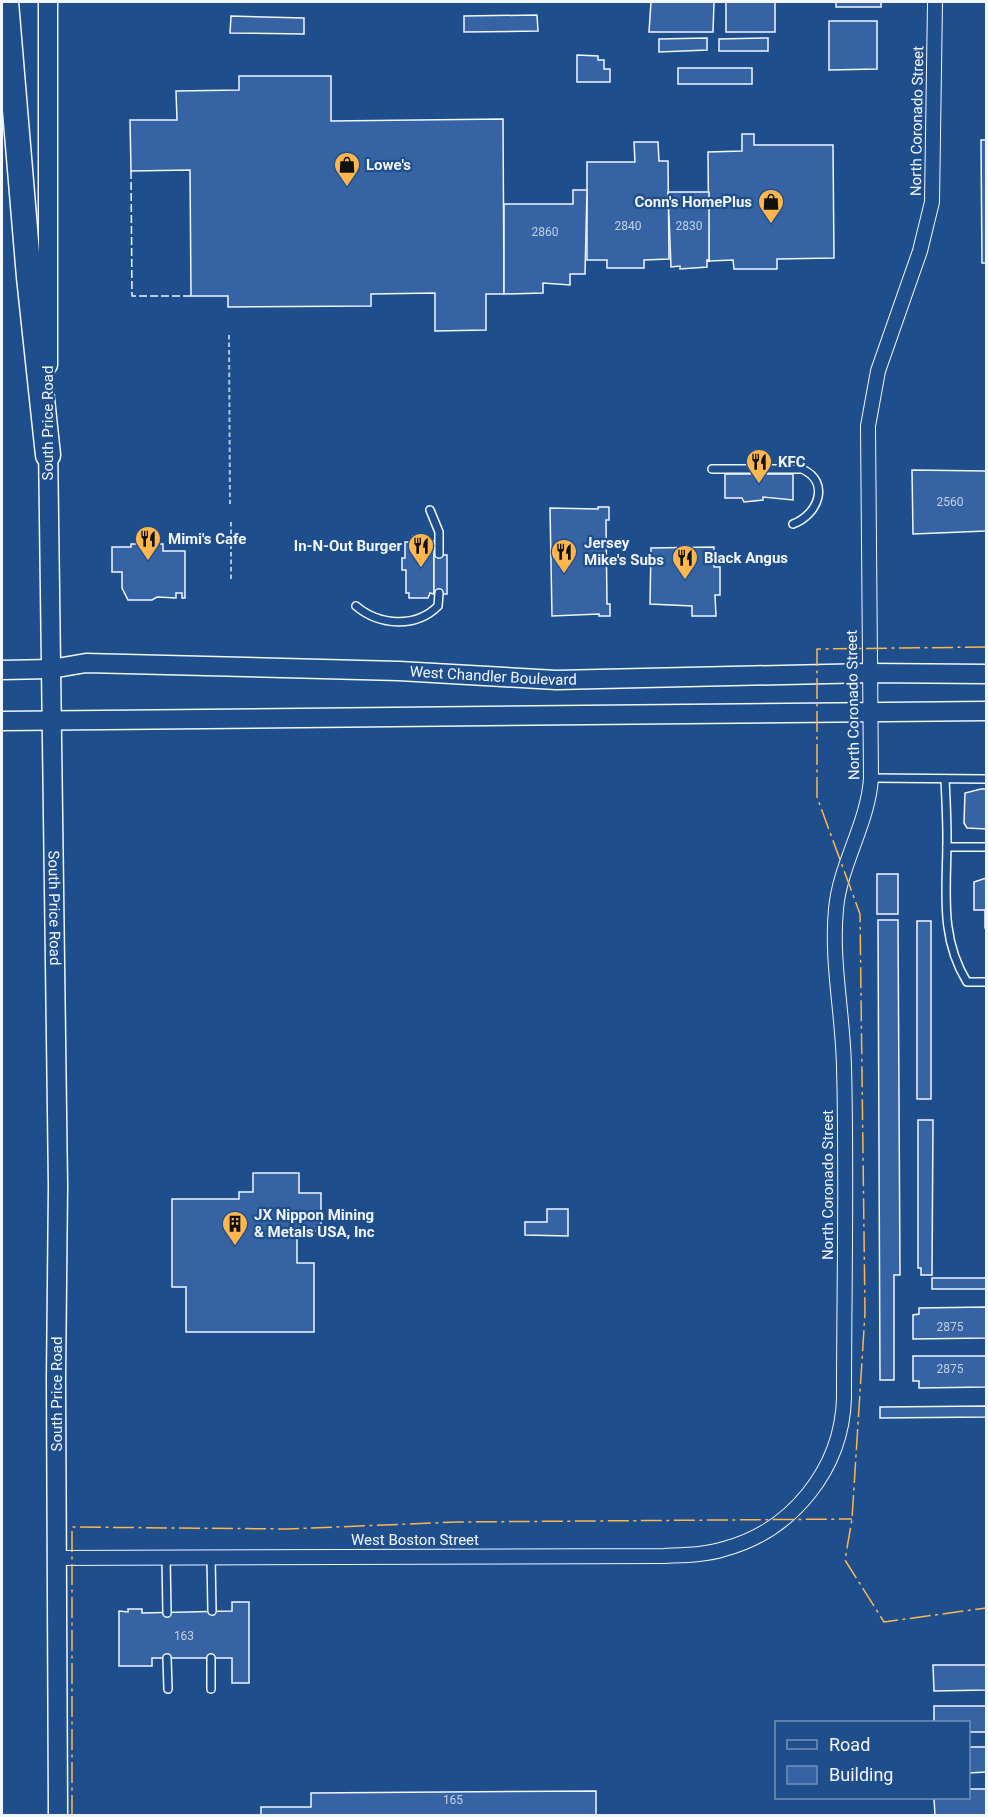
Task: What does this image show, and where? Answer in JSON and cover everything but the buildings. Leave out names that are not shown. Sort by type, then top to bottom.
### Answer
[{"type":"highway","points":[[6,2],[29,278],[48,455]]},
{"type":"main road","name":"South Price Road","points":[[48,2],[48,455],[58,1179],[56,1558],[58,1815]]},
{"type":"main road","name":"West Chandler Boulevard","points":[[2,670],[51,669],[86,663],[399,671],[556,680],[870,673],[987,674]]},
{"type":"main road","points":[[2,721],[987,711]]},
{"type":"street","name":"North Coronado Street","points":[[769,1531],[790,1514],[817,1482],[834,1451],[844,1415],[844,1068],[836,968],[836,909],[839,889],[870,796],[868,426],[878,371],[920,251],[932,202],[935,2]]},
{"type":"street","name":"West Boston Street","points":[[56,1558],[678,1555],[725,1549],[769,1531]]},
{"type":"lane","points":[[712,468],[801,469],[812,473],[817,483],[817,500],[806,520],[793,524]]},
{"type":"lane","points":[[430,510],[439,532],[439,555]]},
{"type":"lane","points":[[356,606],[366,614],[380,619],[416,621],[427,617],[438,606],[439,593]]},
{"type":"lane","points":[[871,778],[987,779]]},
{"type":"lane","points":[[945,779],[947,846],[945,896],[948,934],[960,972],[967,982],[987,982]]},
{"type":"lane","points":[[947,846],[987,847]]},
{"type":"lane","points":[[211,1557],[212,1611]]},
{"type":"lane","points":[[166,1558],[167,1613]]},
{"type":"lane","points":[[167,1658],[168,1689]]},
{"type":"lane","points":[[211,1658],[211,1689]]},
{"type":"path","points":[[228,335],[230,504]]},
{"type":"path","points":[[231,522],[231,579]]},
{"type":"fence","points":[[131,171],[132,296],[191,296]]},
{"type":"power","points":[[986,647],[817,649],[817,797],[860,914],[865,1313],[852,1519],[845,1560],[884,1622],[986,1608]]},
{"type":"power","points":[[72,1816],[72,1527],[287,1529],[457,1522],[852,1519]]},
{"type":"place","name":"Lowe's","points":[[347,188]]},
{"type":"place","name":"Conn's HomePlus","points":[[771,225]]},
{"type":"place","name":"KFC","points":[[759,485]]},
{"type":"place","name":"Mimi's Cafe","points":[[148,562]]},
{"type":"place","name":"In-N-Out Burger","points":[[421,569]]},
{"type":"place","name":"Jersey Mike's Subs","points":[[564,575]]},
{"type":"place","name":"Black Angus","points":[[685,581]]},
{"type":"place","name":"JX Nippon Mining & Metals USA, Inc","points":[[235,1247]]}]
